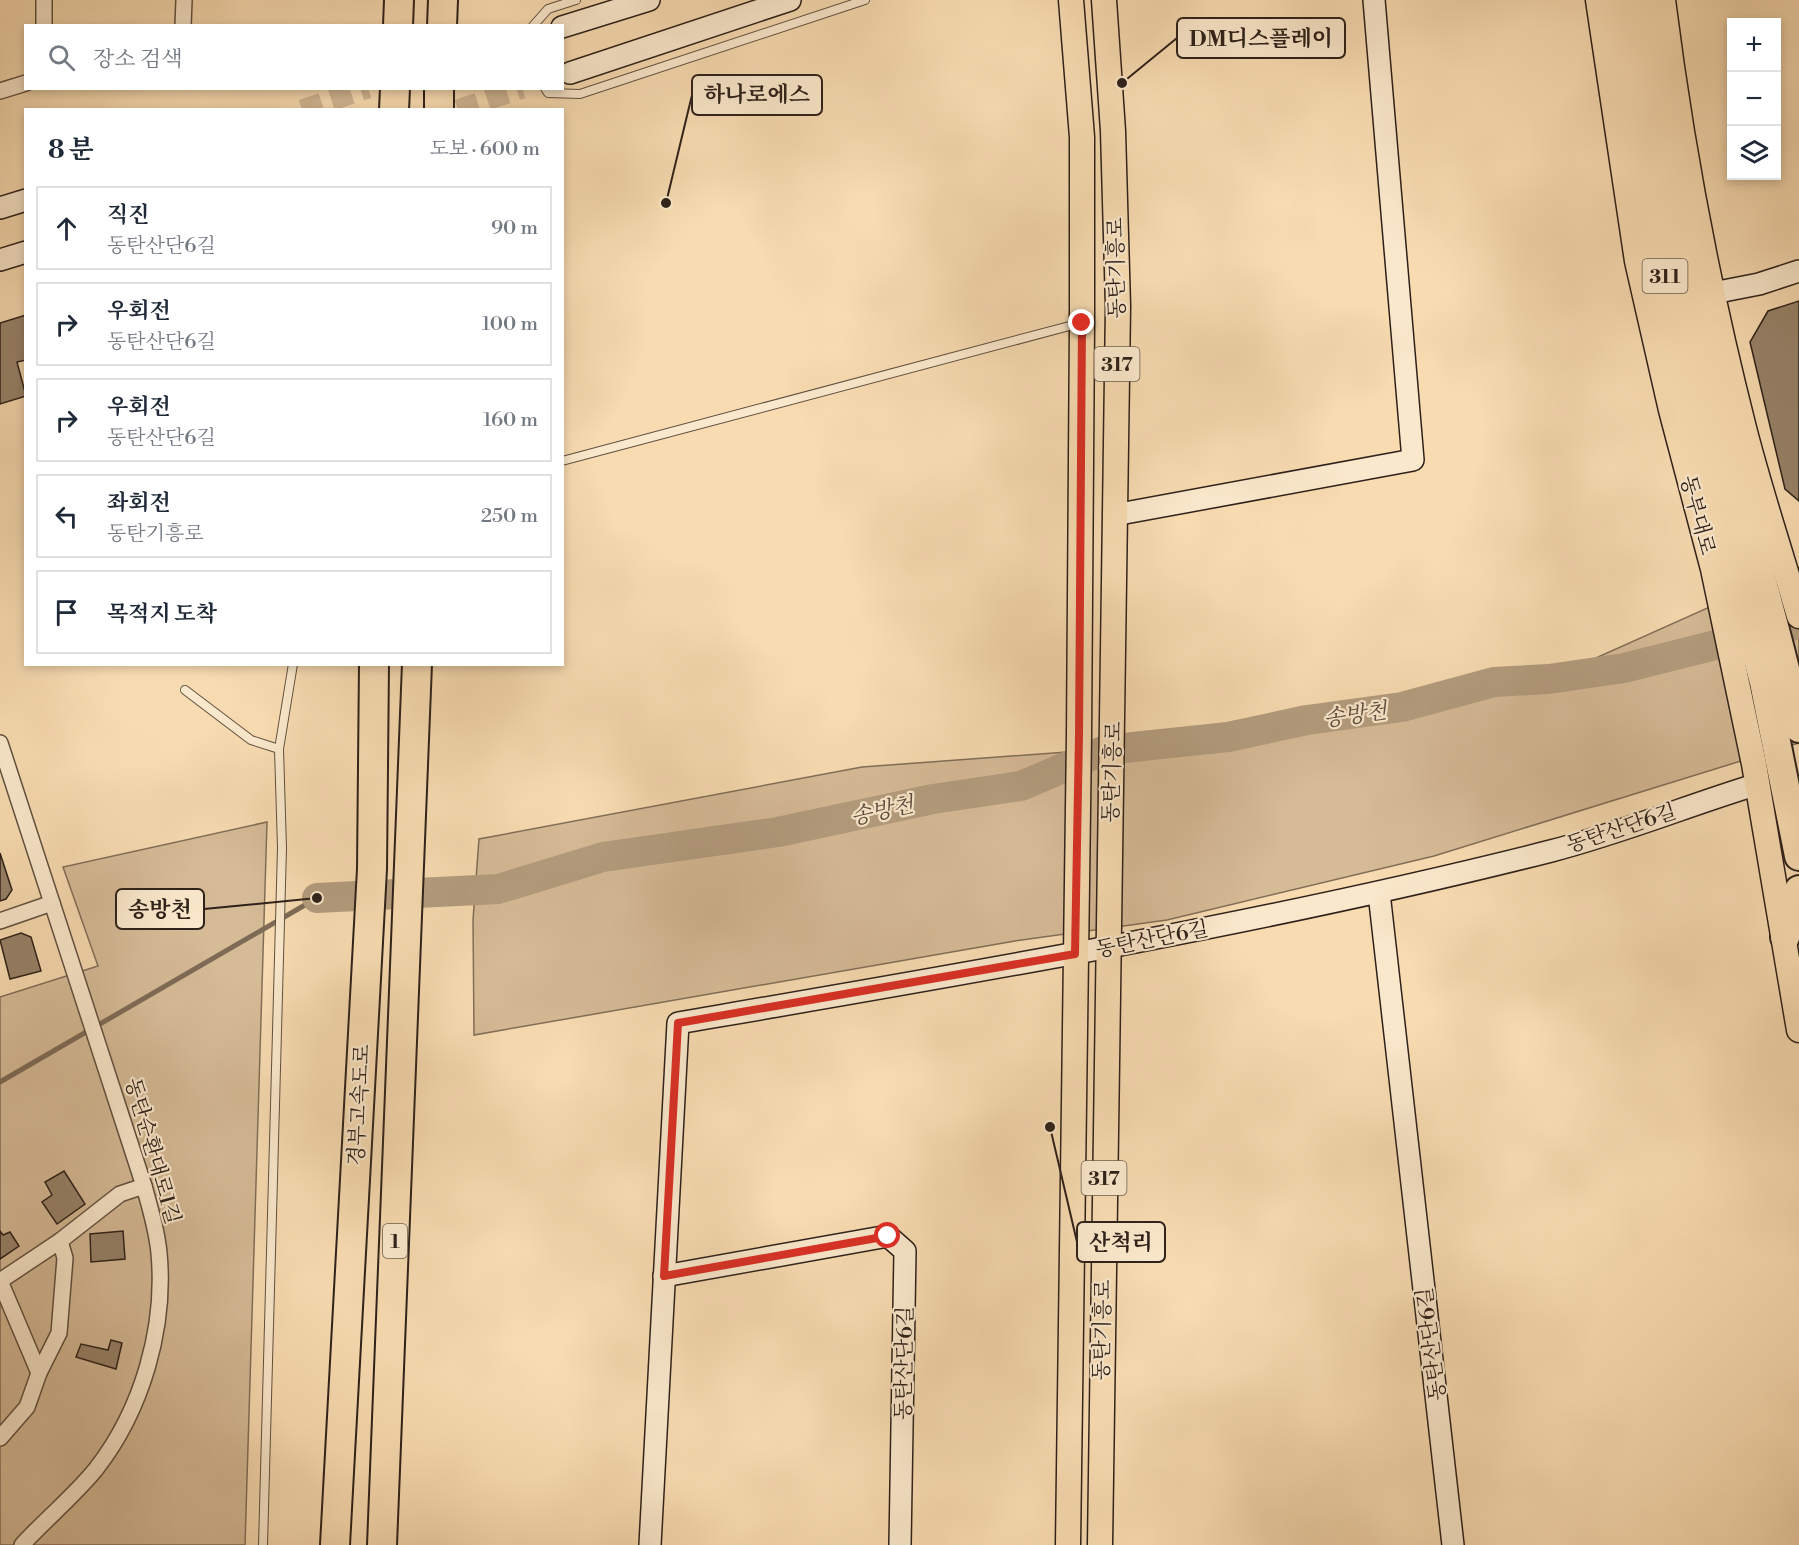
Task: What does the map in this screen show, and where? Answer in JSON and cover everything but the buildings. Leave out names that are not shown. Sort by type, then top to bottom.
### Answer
[{"type":"highway","points":[[398,24],[399,0]]},
{"type":"highway","points":[[442,24],[443,0]]},
{"type":"highway","name":"동부대로","points":[[1621,0],[1643,158],[1661,260],[1691,397],[1767,614]]},
{"type":"highway","name":"동부대로","points":[[1644,0],[1665,160],[1712,393],[1786,689],[1799,728]]},
{"type":"highway","points":[[394,108],[395,90]]},
{"type":"highway","points":[[439,90],[439,108]]},
{"type":"highway","name":"경부고속도로","points":[[334,1545],[372,869],[374,666]]},
{"type":"highway","name":"경부고속도로","points":[[382,1545],[417,666]]},
{"type":"highway","name":"동부대로","points":[[1786,689],[1799,856]]},
{"type":"highway","points":[[1785,937],[1799,890]]},
{"type":"main road","name":"동탄기흥로","points":[[1068,1545],[1082,323],[1082,137],[1071,0]]},
{"type":"main road","name":"동탄기흥로","points":[[1100,1545],[1118,306],[1113,131],[1104,0]]},
{"type":"main road","name":"동부대로","points":[[1598,0],[1637,261],[1671,410],[1713,569],[1767,614]]},
{"type":"main road","name":"동부대로","points":[[1663,0],[1688,172],[1744,429],[1767,614],[1737,688],[1758,784],[1799,1030]]},
{"type":"street","points":[[44,0],[44,24]]},
{"type":"street","points":[[183,24],[184,0]]},
{"type":"street","points":[[564,26],[649,0]]},
{"type":"street","points":[[570,73],[790,0]]},
{"type":"street","points":[[1114,514],[1413,460],[1374,0]]},
{"type":"street","points":[[0,91],[24,84]]},
{"type":"street","points":[[0,208],[24,201]]},
{"type":"street","points":[[0,260],[24,253]]},
{"type":"street","points":[[1713,293],[1759,284],[1799,271]]},
{"type":"street","name":"동탄순환대로1길","points":[[0,743],[6,784],[52,903],[144,1186],[159,1253],[160,1284],[154,1340],[147,1368],[130,1412],[113,1445],[95,1470],[22,1545]]},
{"type":"street","name":"동탄산단6길","points":[[650,1545],[678,1023],[1075,954],[1379,893],[1555,850],[1758,784]]},
{"type":"street","name":"동탄산단6길","points":[[1379,893],[1453,1545]]},
{"type":"street","points":[[0,921],[52,903]]},
{"type":"street","points":[[39,1373],[0,1281],[60,1241],[120,1194],[144,1186]]},
{"type":"street","name":"동탄산단6길","points":[[664,1276],[888,1236],[905,1251],[900,1545]]},
{"type":"street","points":[[0,1438],[27,1407],[39,1373],[59,1333],[65,1258],[60,1241]]},
{"type":"lane","points":[[535,24],[548,9],[576,0]]},
{"type":"lane","points":[[546,90],[548,93],[580,94],[865,0]]},
{"type":"lane","points":[[564,460],[1082,323]]},
{"type":"lane","points":[[263,1545],[282,848],[279,749],[293,666]]},
{"type":"lane","points":[[185,690],[251,740],[279,749]]},
{"type":"shaded area","points":[[1799,567],[1799,743],[1434,856],[1167,920],[1015,941],[474,1035],[473,920],[479,839],[862,767],[1136,747],[1549,679]]},
{"type":"shaded area","points":[[267,822],[245,1545],[0,1545],[0,997],[98,966],[63,867]]},
{"type":"waterway","name":"송방천","points":[[317,898],[498,889],[603,857],[778,832],[933,799],[1021,786],[1105,750],[1228,737],[1307,720],[1402,707],[1494,682],[1549,679],[1624,668],[1799,624]]},
{"type":"waterway","name":"송방천","points":[[0,1082],[317,898]]},
{"type":"tunnel","points":[[308,108],[362,90]]},
{"type":"tunnel","points":[[464,108],[516,90]]},
{"type":"place","name":"DM디스플레이","points":[[1122,83]]},
{"type":"place","name":"하나로에스","points":[[666,203]]},
{"type":"place","name":"송방천","points":[[317,898]]},
{"type":"place","name":"산척리","points":[[1050,1127]]},
{"type":"route","points":[[888,1236],[664,1276],[678,1023],[1075,954],[1082,323]]}]
